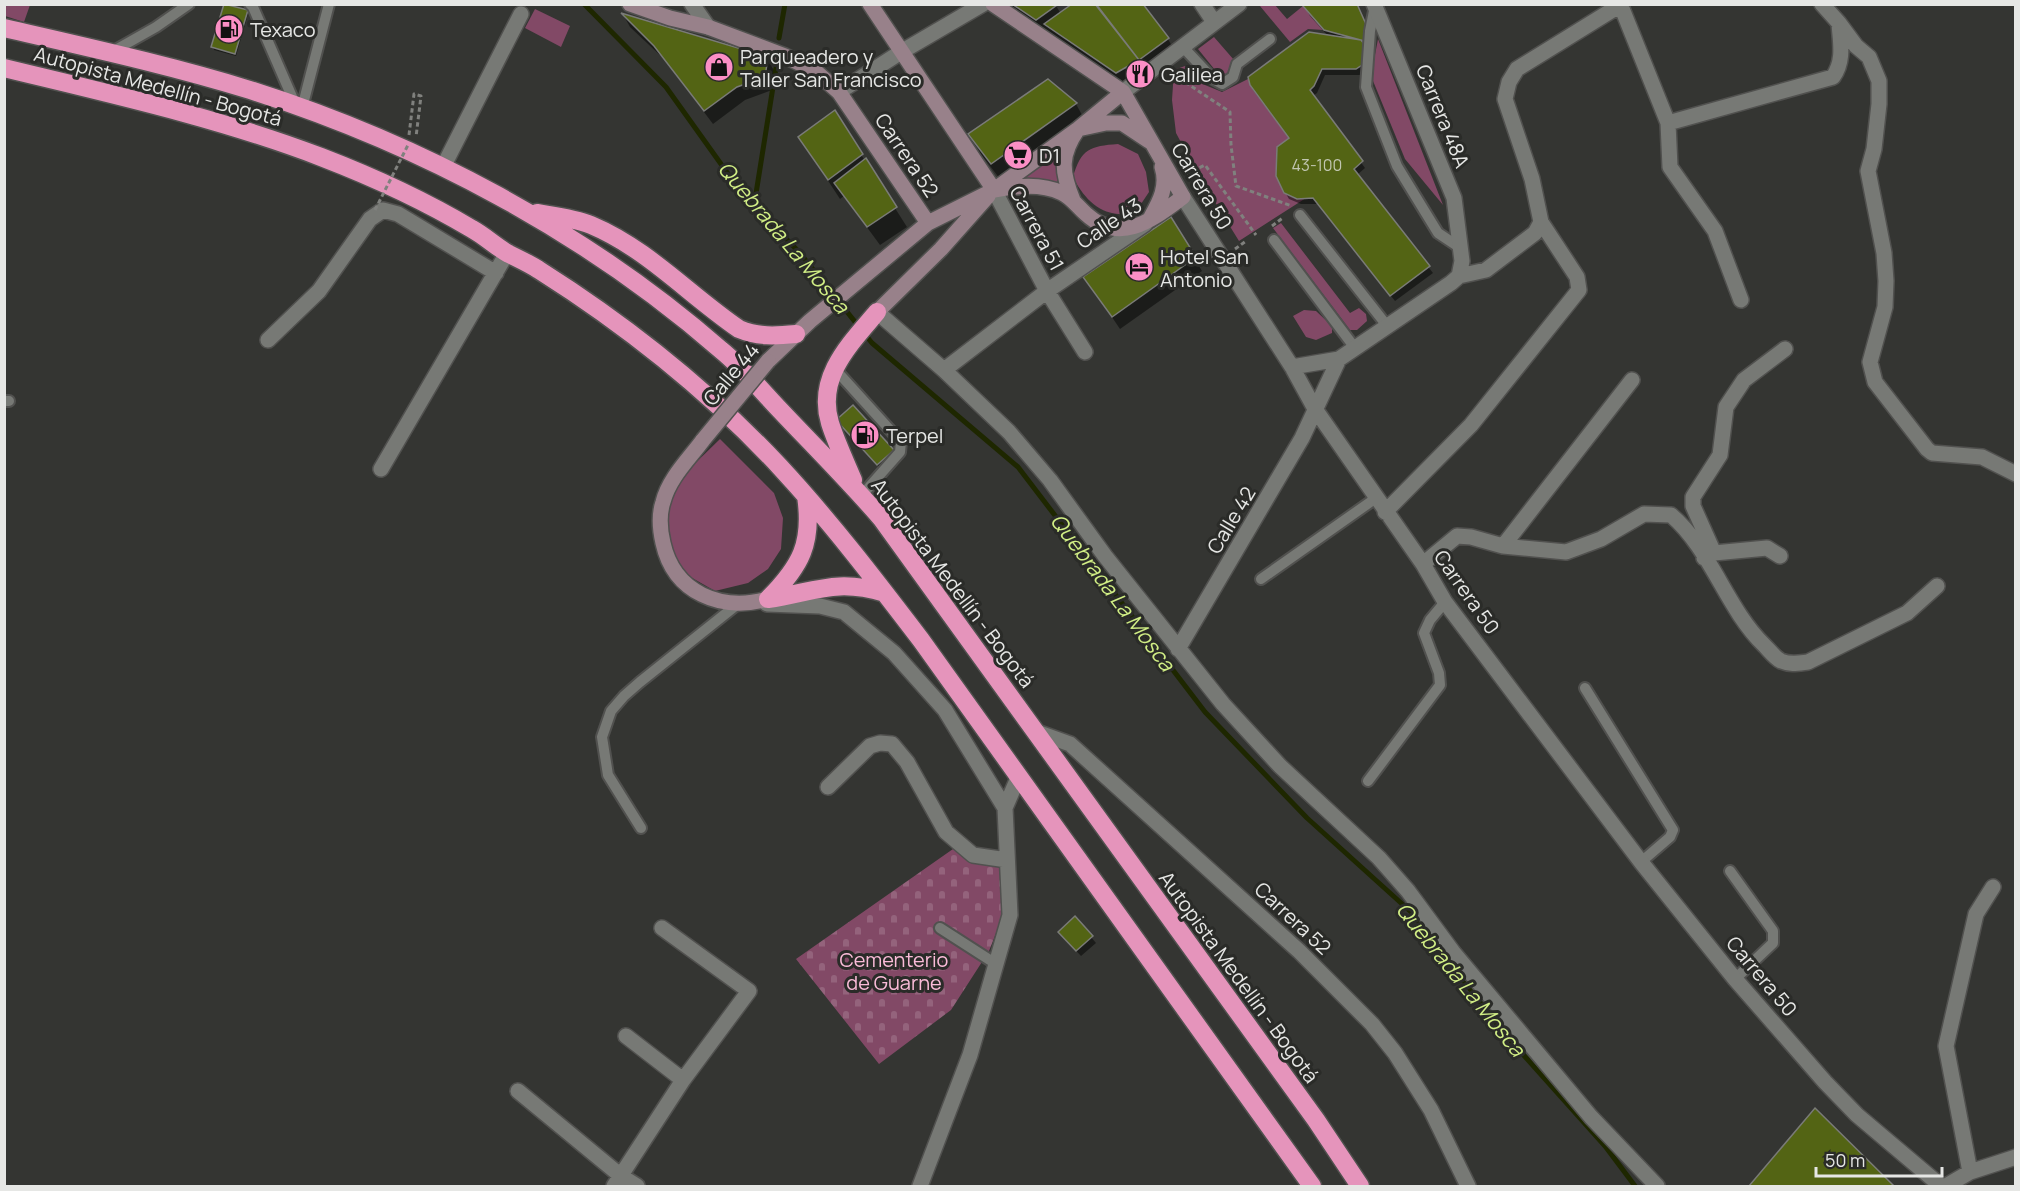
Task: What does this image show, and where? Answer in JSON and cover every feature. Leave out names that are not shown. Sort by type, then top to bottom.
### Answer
[{"type":"highway","name":"Autopista Medellín - Bogotá","points":[[4,28],[186,72],[299,107],[443,167],[559,231],[650,292],[724,352],[881,518],[1316,1120],[1360,1186]]},
{"type":"highway","name":"Autopista Medellín - Bogotá","points":[[4,68],[193,114],[248,131],[322,157],[422,202],[474,230],[507,253],[537,268],[637,339],[689,382],[751,439],[806,496],[885,593],[1312,1186]]},
{"type":"highway","points":[[524,211],[563,217],[591,225],[651,259],[739,329],[752,335],[796,334]]},
{"type":"highway","points":[[859,493],[830,421],[826,402],[828,384],[838,361],[874,316]]},
{"type":"highway","points":[[753,602],[783,584],[800,557],[806,544],[809,527],[806,496]]},
{"type":"highway","points":[[753,602],[844,585],[869,588],[885,593]]},
{"type":"street","name":"Carrera 52","points":[[630,4],[670,18],[708,27],[815,71],[839,92],[928,223]]},
{"type":"street","points":[[670,18],[691,4],[708,27]]},
{"type":"street","name":"Carrera 51","points":[[870,4],[994,190],[1047,291],[1084,352]]},
{"type":"street","points":[[839,92],[901,52],[983,4]]},
{"type":"street","name":"Carrera 50","points":[[993,4],[1123,93],[1183,197],[1292,367],[1315,409],[1423,564],[1446,602],[1641,862],[1824,1082],[1857,1115],[1943,1186]]},
{"type":"street","points":[[1202,4],[1214,22]]},
{"type":"street","name":"Calle 44","points":[[753,602],[711,599],[686,585],[675,574],[664,550],[661,536],[662,503],[670,484],[703,440],[768,361],[810,321],[928,223],[994,190],[1078,129],[1160,63],[1239,4]]},
{"type":"street","points":[[1822,4],[1856,46],[1869,57],[1879,81],[1874,150],[1868,171],[1884,253],[1886,281],[1885,307],[1870,362],[1875,382],[1932,453],[1982,457],[2016,474]]},
{"type":"street","name":"Carrera 48A","points":[[1375,5],[1454,198],[1462,261],[1459,276]]},
{"type":"street","points":[[1385,512],[1470,425],[1579,290],[1577,277],[1541,222],[1532,179],[1505,99],[1509,82],[1517,69],[1621,5],[1668,123],[1670,167],[1715,231],[1741,300]]},
{"type":"street","points":[[443,167],[521,14]]},
{"type":"street","points":[[1668,123],[1833,77],[1841,57],[1839,23]]},
{"type":"street","points":[[994,190],[1014,186],[1060,192],[1073,200],[1086,215],[1103,225],[1122,230],[1148,222],[1163,197],[1165,176],[1155,148],[1122,123],[1106,123],[1078,129],[1068,144],[1064,163],[1066,182],[1073,200]]},
{"type":"street","name":"Calle 44","points":[[874,316],[942,249],[994,190]]},
{"type":"street","name":"Calle 43","points":[[944,370],[1047,291],[1183,197]]},
{"type":"street","points":[[268,340],[319,291],[370,219],[384,210],[398,214],[496,273]]},
{"type":"street","points":[[1292,367],[1339,359],[1459,276],[1486,270],[1535,233],[1541,222]]},
{"type":"street","points":[[381,469],[507,253]]},
{"type":"street","points":[[874,316],[944,370],[1009,432],[1050,480],[1105,556],[1223,704],[1280,766],[1379,858],[1408,891],[1453,952],[1591,1117],[1657,1186]]},
{"type":"street","points":[[1785,349],[1744,380],[1726,407],[1720,455],[1693,497],[1693,506],[1709,556],[1725,592],[1756,637],[1780,661],[1794,664],[1808,662],[1907,613],[1937,586]]},
{"type":"street","name":"Calle 42","points":[[1178,649],[1302,438],[1339,359]]},
{"type":"street","points":[[1503,546],[1632,380]]},
{"type":"street","points":[[1423,564],[1457,536],[1503,546],[1566,552],[1601,539],[1644,514],[1671,515],[1686,528],[1709,556]]},
{"type":"street","points":[[1709,556],[1748,548],[1767,548],[1780,556]]},
{"type":"street","points":[[753,602],[820,606],[844,612],[886,646],[945,710],[1005,808]]},
{"type":"street","name":"Carrera 52","points":[[1034,731],[1070,744],[1299,951],[1372,1024],[1395,1053],[1431,1110],[1468,1186]]},
{"type":"street","points":[[828,787],[870,746],[880,743],[892,744],[907,762],[946,832],[973,855],[1007,860]]},
{"type":"street","points":[[920,1186],[970,1054],[1010,915],[1005,808],[1018,778]]},
{"type":"street","points":[[1970,1172],[1946,1046],[1976,914],[1994,887]]},
{"type":"street","points":[[618,1181],[683,1080],[749,991],[662,928]]},
{"type":"street","points":[[626,1036],[683,1080]]},
{"type":"street","points":[[518,1091],[618,1181],[637,1186]]},
{"type":"street","points":[[1943,1186],[1970,1172],[2016,1157]]},
{"type":"lane","points":[[110,53],[156,27],[189,4]]},
{"type":"lane","points":[[250,4],[299,107]]},
{"type":"lane","points":[[299,107],[329,4]]},
{"type":"lane","points":[[1375,5],[1370,31],[1366,87],[1397,166],[1438,233],[1459,247]]},
{"type":"lane","points":[[1182,46],[1213,79],[1222,84],[1233,77],[1237,64],[1270,39]]},
{"type":"lane","points":[[1298,212],[1388,327]]},
{"type":"lane","points":[[1274,240],[1355,348]]},
{"type":"lane","points":[[838,361],[901,442],[900,452],[859,493]]},
{"type":"lane","points":[[1261,579],[1376,498]]},
{"type":"lane","points":[[642,828],[608,775],[602,737],[611,711],[640,682],[753,602]]},
{"type":"lane","points":[[1368,781],[1440,685],[1439,673],[1424,633],[1430,620],[1446,602]]},
{"type":"lane","points":[[1585,688],[1673,830],[1670,837],[1641,862]]},
{"type":"lane","points":[[1730,871],[1773,931],[1773,943],[1736,979]]},
{"type":"lane","points":[[940,928],[996,964]]},
{"type":"path","points":[[1160,63],[1178,78],[1230,112],[1236,186],[1298,212]]},
{"type":"path","points":[[375,210],[408,145],[414,94],[420,96],[415,139]]},
{"type":"path","points":[[1174,180],[1205,165],[1256,236]]},
{"type":"path","points":[[1272,226],[1284,217]]},
{"type":"path","points":[[1235,249],[1246,241]]},
{"type":"green space","points":[[4,5],[30,5],[24,22],[5,16]]},
{"type":"green space","points":[[1275,5],[1287,19],[1303,6],[1324,30],[1308,29],[1290,42],[1260,6]]},
{"type":"green space","points":[[535,9],[570,26],[561,47],[525,28]]},
{"type":"green space","points":[[1214,37],[1234,60],[1228,75],[1219,75],[1198,49]]},
{"type":"green space","points":[[1378,39],[1443,205],[1405,159],[1371,76]]},
{"type":"green space","points":[[1185,66],[1194,69],[1205,85],[1222,92],[1248,79],[1253,90],[1289,138],[1277,147],[1276,176],[1284,193],[1306,198],[1239,241],[1200,178],[1176,133],[1172,100],[1174,70]]},
{"type":"green space","points":[[1118,144],[1138,154],[1146,172],[1149,192],[1137,210],[1120,214],[1110,213],[1096,206],[1085,196],[1073,177],[1079,160],[1088,151],[1100,146]]},
{"type":"green space","points":[[1060,150],[1056,165],[1058,183],[1034,179],[1015,180]]},
{"type":"green space","points":[[1281,223],[1350,313],[1359,308],[1366,314],[1367,321],[1357,330],[1350,330],[1273,228]]},
{"type":"green space","points":[[1304,310],[1316,311],[1332,326],[1332,333],[1316,340],[1306,337],[1293,316]]},
{"type":"green space","points":[[720,439],[774,493],[783,518],[781,549],[768,569],[748,583],[715,591],[680,571],[667,541],[665,513],[678,480]]},
{"type":"green space","name":"Cementerio de Guarne","points":[[953,849],[970,861],[999,866],[1004,913],[989,951],[951,1010],[879,1064],[796,959]]},
{"type":"building","name":"Texaco","points":[[224,4],[248,10],[235,54],[211,47]]},
{"type":"building","points":[[1012,4],[1057,4],[1057,5],[1036,20]]},
{"type":"building","points":[[1072,4],[1095,4],[1139,60],[1116,73],[1044,24]]},
{"type":"building","points":[[1096,4],[1143,4],[1169,38],[1139,60]]},
{"type":"building","points":[[1305,4],[1357,4],[1369,31],[1368,42],[1324,30],[1303,6]]},
{"type":"building","name":"Parqueadero y Taller San Francisco","points":[[621,13],[768,57],[765,77],[737,87],[704,111],[654,46]]},
{"type":"building","points":[[1309,32],[1361,40],[1368,49],[1365,63],[1356,69],[1322,69],[1310,90],[1363,161],[1354,169],[1430,266],[1390,296],[1313,198],[1297,199],[1284,193],[1276,176],[1277,147],[1289,138],[1250,85],[1248,77]]},
{"type":"building","points":[[1048,79],[1077,103],[991,164],[968,134]]},
{"type":"building","points":[[835,110],[863,154],[828,180],[798,137]]},
{"type":"building","points":[[866,158],[897,207],[867,227],[834,183]]},
{"type":"building","name":"Hotel San Antonio","points":[[1171,217],[1196,257],[1112,317],[1083,277]]},
{"type":"building","name":"Terpel","points":[[853,405],[894,450],[877,465],[836,420]]},
{"type":"building","points":[[1075,916],[1093,936],[1076,951],[1058,932]]},
{"type":"building","points":[[1815,1108],[1894,1186],[1749,1186]]},
{"type":"waterway","name":"Quebrada La Mosca","points":[[584,4],[666,87],[741,192],[799,252],[872,343],[1018,467],[1205,712],[1307,818],[1411,912],[1503,1032],[1605,1146],[1635,1186]]},
{"type":"waterway","points":[[779,38],[785,4]]},
{"type":"waterway","points":[[754,206],[776,68]]},
{"type":"place","name":"Texaco","points":[[229,29]]},
{"type":"place","name":"Parqueadero y Taller San Francisco","points":[[719,67]]},
{"type":"place","name":"Galilea","points":[[1140,74]]},
{"type":"place","name":"D1","points":[[1018,155]]},
{"type":"place","name":"Hotel San Antonio","points":[[1139,267]]},
{"type":"place","name":"Terpel","points":[[865,435]]}]
